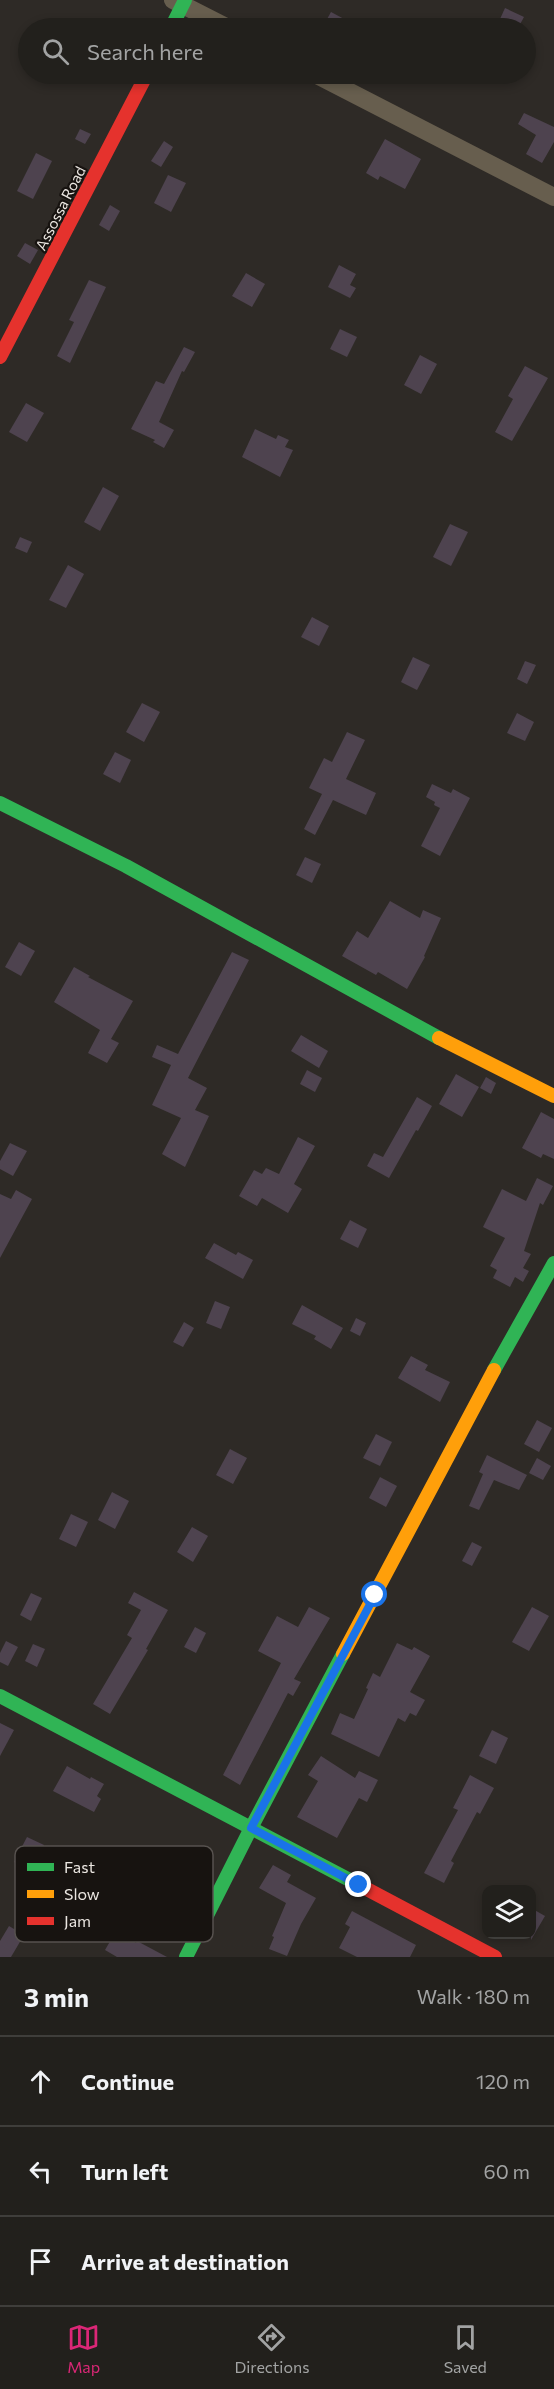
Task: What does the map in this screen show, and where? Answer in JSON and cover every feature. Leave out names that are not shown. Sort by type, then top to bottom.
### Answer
[{"type":"street","points":[[174,18],[180,2],[210,18]]},
{"type":"street","name":"Assossa Road","points":[[0,357],[142,84]]},
{"type":"street","points":[[334,84],[554,197]]},
{"type":"street","points":[[0,802],[126,866],[422,1029],[554,1096]]},
{"type":"street","points":[[213,1903],[500,1358],[554,1263]]},
{"type":"street","points":[[0,1696],[495,1957]]},
{"type":"street","points":[[186,1957],[194,1942]]},
{"type":"building","points":[[505,8],[524,17],[523,18],[500,18]]},
{"type":"building","points":[[331,12],[342,18],[328,18]]},
{"type":"building","points":[[524,113],[554,127],[554,142],[542,163],[526,154],[536,135],[518,124]]},
{"type":"building","points":[[80,129],[91,134],[85,144],[75,139]]},
{"type":"building","points":[[385,139],[421,159],[405,189],[380,176],[378,180],[366,173]]},
{"type":"building","points":[[164,141],[173,147],[161,167],[151,161]]},
{"type":"building","points":[[36,153],[52,161],[33,199],[17,191]]},
{"type":"building","points":[[168,175],[186,183],[171,212],[154,203]]},
{"type":"building","points":[[110,205],[120,211],[109,231],[99,225]]},
{"type":"building","points":[[25,243],[38,250],[30,264],[17,256]]},
{"type":"building","points":[[339,265],[356,274],[350,285],[356,288],[350,298],[328,287]]},
{"type":"building","points":[[246,273],[265,284],[252,307],[232,296]]},
{"type":"building","points":[[89,280],[106,287],[70,363],[57,356],[74,322],[69,320]]},
{"type":"building","points":[[340,329],[357,337],[347,357],[330,349]]},
{"type":"building","points":[[184,347],[195,352],[184,372],[182,371],[159,422],[174,430],[164,448],[153,442],[155,440],[131,429],[156,381],[164,384]]},
{"type":"building","points":[[420,355],[437,364],[421,394],[404,385]]},
{"type":"building","points":[[525,366],[548,378],[512,441],[495,432],[513,399],[508,396]]},
{"type":"building","points":[[26,403],[44,413],[27,442],[9,432]]},
{"type":"building","points":[[255,429],[276,439],[278,435],[289,440],[285,447],[293,450],[280,477],[242,457]]},
{"type":"building","points":[[103,487],[119,496],[100,531],[84,522]]},
{"type":"building","points":[[450,524],[468,532],[451,566],[433,557]]},
{"type":"building","points":[[20,537],[32,542],[27,553],[15,548]]},
{"type":"building","points":[[68,565],[84,574],[66,608],[49,600]]},
{"type":"building","points":[[312,617],[329,626],[319,646],[301,637]]},
{"type":"building","points":[[413,657],[430,665],[417,690],[401,682]]},
{"type":"building","points":[[525,661],[536,665],[527,684],[517,679]]},
{"type":"building","points":[[142,703],[160,712],[144,742],[126,732]]},
{"type":"building","points":[[517,713],[534,722],[525,741],[507,733]]},
{"type":"building","points":[[347,732],[365,740],[346,779],[376,793],[366,815],[333,800],[315,835],[304,829],[322,794],[309,788],[324,758],[332,762]]},
{"type":"building","points":[[115,752],[131,760],[120,783],[103,774]]},
{"type":"building","points":[[432,784],[451,793],[453,789],[470,798],[440,856],[421,846],[440,808],[426,797]]},
{"type":"building","points":[[305,857],[321,864],[312,883],[296,875]]},
{"type":"building","points":[[390,901],[420,918],[423,910],[441,918],[425,957],[407,989],[378,972],[376,975],[342,956],[357,931],[368,938]]},
{"type":"building","points":[[19,942],[35,951],[21,976],[5,967]]},
{"type":"building","points":[[232,952],[249,960],[188,1078],[207,1088],[195,1110],[209,1116],[185,1167],[162,1154],[181,1118],[152,1105],[171,1065],[152,1057],[157,1045],[178,1054]]},
{"type":"building","points":[[74,967],[133,1001],[111,1039],[119,1043],[107,1063],[88,1053],[100,1030],[54,1002]]},
{"type":"building","points":[[301,1035],[328,1051],[319,1068],[291,1051]]},
{"type":"building","points":[[307,1070],[322,1078],[315,1092],[300,1084]]},
{"type":"building","points":[[456,1074],[479,1087],[462,1117],[439,1104]]},
{"type":"building","points":[[486,1077],[496,1083],[491,1094],[480,1088]]},
{"type":"building","points":[[417,1097],[432,1106],[389,1178],[367,1166],[374,1153],[383,1157]]},
{"type":"building","points":[[541,1112],[554,1119],[554,1159],[543,1154],[541,1158],[522,1148]]},
{"type":"building","points":[[298,1137],[315,1146],[294,1184],[302,1189],[288,1213],[262,1198],[257,1206],[239,1196],[254,1170],[262,1174],[266,1168],[279,1174]]},
{"type":"building","points":[[10,1143],[27,1151],[13,1176],[0,1169],[0,1161]]},
{"type":"building","points":[[537,1178],[553,1186],[543,1205],[540,1203],[524,1251],[531,1254],[523,1268],[529,1271],[523,1282],[515,1277],[510,1287],[493,1278],[497,1270],[490,1266],[505,1238],[483,1227],[502,1189],[526,1201]]},
{"type":"building","points":[[16,1190],[32,1199],[0,1258],[0,1194],[11,1199]]},
{"type":"building","points":[[350,1220],[367,1229],[358,1248],[340,1239]]},
{"type":"building","points":[[214,1243],[236,1255],[238,1252],[253,1260],[243,1279],[205,1258]]},
{"type":"building","points":[[215,1301],[230,1307],[221,1329],[206,1323]]},
{"type":"building","points":[[302,1305],[343,1328],[331,1349],[314,1339],[316,1336],[292,1324]]},
{"type":"building","points":[[356,1318],[366,1323],[360,1336],[350,1331]]},
{"type":"building","points":[[184,1322],[194,1328],[183,1347],[173,1342]]},
{"type":"building","points":[[411,1356],[428,1365],[425,1370],[450,1382],[440,1402],[398,1378]]},
{"type":"building","points":[[537,1420],[552,1428],[539,1452],[524,1444]]},
{"type":"building","points":[[376,1434],[392,1442],[380,1466],[363,1458]]},
{"type":"building","points":[[230,1449],[247,1458],[233,1484],[216,1475]]},
{"type":"building","points":[[487,1455],[527,1475],[519,1490],[494,1480],[479,1510],[469,1506],[483,1474],[479,1472]]},
{"type":"building","points":[[537,1458],[551,1466],[543,1480],[529,1473]]},
{"type":"building","points":[[380,1477],[397,1486],[386,1507],[369,1498]]},
{"type":"building","points":[[112,1492],[129,1501],[115,1529],[98,1520]]},
{"type":"building","points":[[71,1514],[88,1522],[76,1547],[59,1539]]},
{"type":"building","points":[[192,1527],[208,1536],[193,1562],[177,1552]]},
{"type":"building","points":[[472,1542],[482,1547],[472,1566],[462,1561]]},
{"type":"building","points":[[134,1592],[168,1610],[146,1649],[148,1650],[110,1714],[93,1704],[132,1638],[127,1635],[141,1610],[128,1603]]},
{"type":"building","points":[[31,1593],[42,1598],[31,1621],[20,1615]]},
{"type":"building","points":[[309,1607],[330,1618],[294,1679],[301,1682],[293,1696],[288,1693],[240,1785],[223,1775],[281,1663],[258,1651],[277,1616],[298,1627]]},
{"type":"building","points":[[532,1607],[549,1616],[529,1651],[512,1642]]},
{"type":"building","points":[[195,1627],[206,1633],[196,1653],[184,1647]]},
{"type":"building","points":[[6,1641],[18,1647],[8,1666],[0,1662],[0,1653]]},
{"type":"building","points":[[397,1643],[412,1650],[414,1647],[430,1656],[410,1692],[425,1700],[416,1716],[410,1713],[405,1722],[398,1718],[379,1757],[331,1734],[340,1713],[354,1719],[373,1673],[380,1677]]},
{"type":"building","points":[[33,1644],[45,1649],[37,1667],[25,1661]]},
{"type":"building","points":[[0,1723],[14,1730],[0,1756]]},
{"type":"building","points":[[492,1730],[508,1738],[496,1764],[479,1756]]},
{"type":"building","points":[[321,1756],[355,1778],[359,1771],[378,1780],[367,1802],[359,1798],[337,1838],[297,1817],[318,1781],[308,1775]]},
{"type":"building","points":[[67,1766],[104,1784],[97,1796],[101,1799],[94,1812],[53,1791]]},
{"type":"building","points":[[470,1775],[494,1788],[480,1814],[477,1812],[451,1861],[454,1863],[444,1883],[424,1873],[458,1810],[453,1808]]},
{"type":"building","points":[[27,1837],[44,1845],[44,1846],[22,1846]]},
{"type":"building","points":[[273,1865],[291,1875],[287,1882],[316,1898],[287,1956],[269,1949],[286,1903],[259,1888]]},
{"type":"building","points":[[352,1911],[416,1945],[410,1957],[357,1957],[339,1948],[350,1927],[345,1924]]},
{"type":"building","points":[[536,1911],[545,1916],[536,1931]]},
{"type":"building","points":[[9,1926],[15,1930],[15,1942],[20,1942],[11,1957],[0,1957],[0,1941]]},
{"type":"building","points":[[110,1942],[139,1942],[167,1957],[117,1957],[105,1950]]},
{"type":"traffic: fast","points":[[176,18],[185,0]]},
{"type":"traffic: fast","points":[[0,803],[126,866],[439,1038]]},
{"type":"traffic: fast","points":[[494,1370],[554,1263]]},
{"type":"traffic: fast","points":[[213,1903],[343,1654]]},
{"type":"traffic: fast","points":[[0,1696],[363,1887]]},
{"type":"traffic: fast","points":[[186,1957],[194,1942]]},
{"type":"traffic: slow","points":[[439,1038],[554,1096]]},
{"type":"traffic: slow","points":[[343,1654],[494,1370]]},
{"type":"traffic: jam","points":[[0,357],[142,84]]},
{"type":"traffic: jam","points":[[363,1887],[495,1957]]},
{"type":"route","points":[[359,1885],[251,1828],[375,1595]]}]
